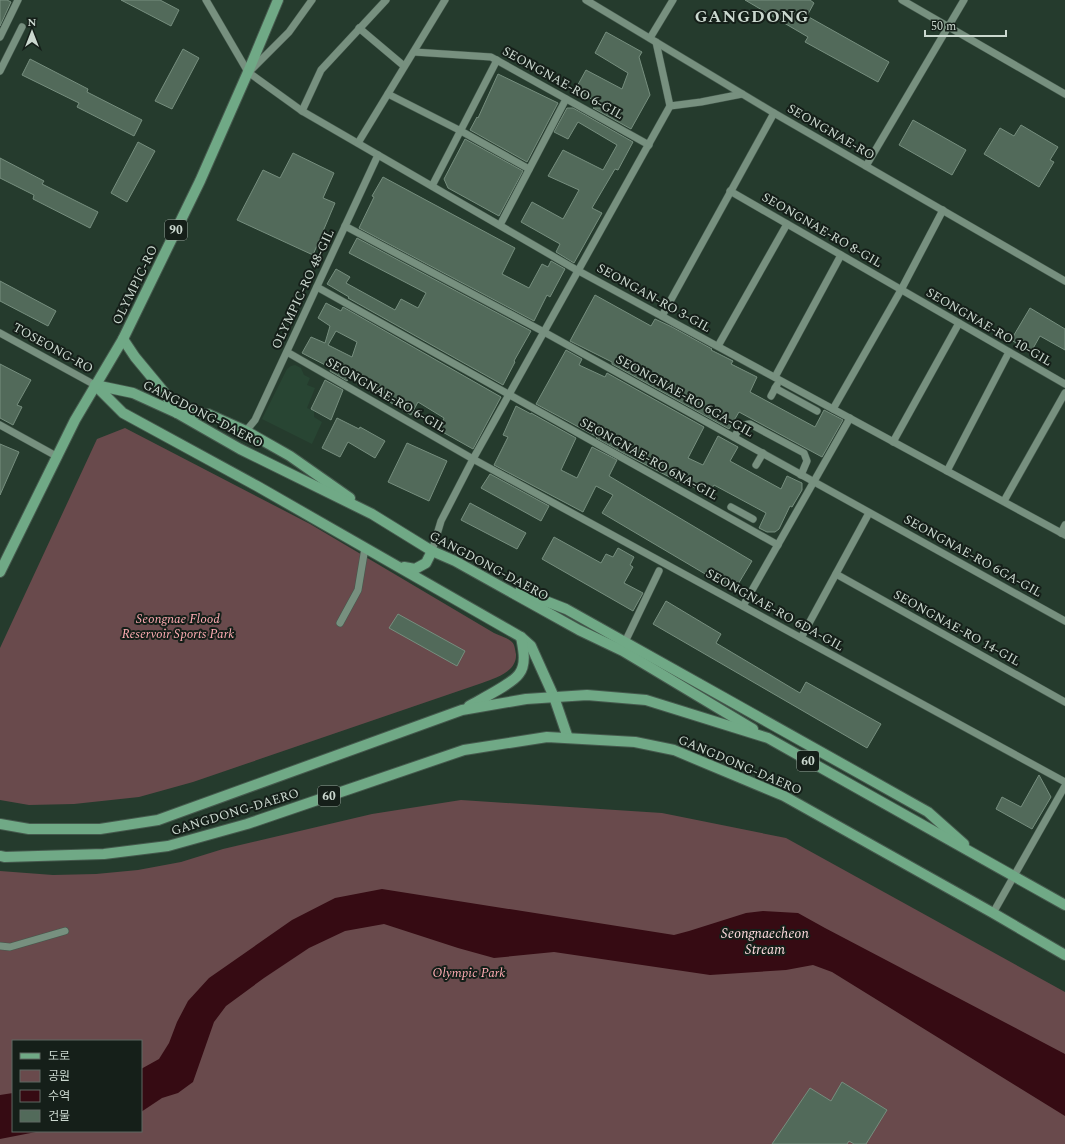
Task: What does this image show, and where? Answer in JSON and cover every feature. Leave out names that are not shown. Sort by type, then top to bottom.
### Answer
[{"type":"main road","name":"OLYMPIC-RO","points":[[0,572],[75,420],[123,339],[200,180],[278,0]]},
{"type":"main road","points":[[123,339],[135,357],[164,392],[177,413],[208,414],[246,431],[290,456],[372,514]]},
{"type":"main road","points":[[95,385],[124,412],[521,637],[531,646],[554,697],[568,738]]},
{"type":"main road","name":"GANGDONG-DAERO","points":[[95,385],[133,393],[177,413],[240,448],[372,514],[432,551],[485,577],[579,630],[623,651],[768,738],[1065,904]]},
{"type":"main road","points":[[398,566],[415,569],[426,563],[432,551]]},
{"type":"main road","points":[[485,577],[566,609],[928,812],[977,856]]},
{"type":"main road","points":[[462,710],[503,687],[519,674],[523,664],[524,651],[521,637]]},
{"type":"main road","name":"GANGDONG-DAERO","points":[[0,824],[29,829],[100,829],[158,820],[462,710],[526,699],[587,695],[646,700],[768,738]]},
{"type":"main road","name":"GANGDONG-DAERO","points":[[0,856],[104,854],[168,846],[247,824],[464,750],[546,737],[635,742],[674,750],[784,796],[993,912],[1065,955]]},
{"type":"main road","points":[[1047,894],[1065,900]]},
{"type":"street","points":[[0,38],[18,0]]},
{"type":"street","points":[[206,0],[248,72],[302,111],[579,271]]},
{"type":"street","points":[[248,72],[289,32],[312,0]]},
{"type":"street","points":[[302,111],[321,70],[386,0]]},
{"type":"street","points":[[358,143],[445,0]]},
{"type":"street","name":"SEONGNAE-RO","points":[[586,0],[774,113],[1065,282]]},
{"type":"street","points":[[432,551],[441,521],[473,459],[670,106],[653,40],[673,0]]},
{"type":"street","points":[[902,0],[1065,94]]},
{"type":"street","points":[[866,166],[964,0]]},
{"type":"street","points":[[0,71],[22,27]]},
{"type":"street","points":[[360,28],[404,66]]},
{"type":"street","name":"SEONGNAE-RO 6-GIL","points":[[414,52],[491,57],[649,145]]},
{"type":"street","points":[[432,186],[497,60]]},
{"type":"street","points":[[388,94],[461,131],[529,169]]},
{"type":"street","points":[[670,106],[742,94]]},
{"type":"street","points":[[500,225],[566,99]]},
{"type":"street","points":[[662,316],[774,113]]},
{"type":"street","name":"OLYMPIC-RO 48-GIL","points":[[246,431],[255,420],[378,155]]},
{"type":"street","name":"SEONGNAE-RO 8-GIL","points":[[730,191],[901,290]]},
{"type":"street","points":[[833,409],[901,290],[943,210]]},
{"type":"street","name":"SEONGAN-RO 3-GIL","points":[[718,346],[787,224]]},
{"type":"street","points":[[345,226],[544,332]]},
{"type":"street","points":[[772,396],[776,388],[777,379],[841,255]]},
{"type":"street","name":"SEONGAN-RO 3-GIL","points":[[579,271],[1063,534],[1065,525]]},
{"type":"street","points":[[317,287],[510,394]]},
{"type":"street","name":"SEONGNAE-RO 10-GIL","points":[[901,290],[1065,384]]},
{"type":"street","points":[[893,442],[959,323]]},
{"type":"street","name":"SEONGNAE-RO 6GA-GIL","points":[[544,332],[1065,621]]},
{"type":"street","name":"TOSEONG-RO","points":[[0,333],[95,385]]},
{"type":"street","name":"SEONGNAE-RO 6-GIL","points":[[287,352],[473,459]]},
{"type":"street","points":[[947,471],[1010,352]]},
{"type":"street","points":[[776,388],[817,411]]},
{"type":"street","points":[[1004,502],[1065,393]]},
{"type":"street","name":"SEONGNAE-RO 6NA-GIL","points":[[510,394],[778,544]]},
{"type":"street","points":[[743,606],[850,418]]},
{"type":"street","points":[[734,437],[741,426],[750,424],[804,453],[808,461],[801,475]]},
{"type":"street","points":[[0,425],[58,457]]},
{"type":"street","points":[[756,465],[763,453]]},
{"type":"street","name":"SEONGNAE-RO 6DA-GIL","points":[[473,459],[1065,782]]},
{"type":"street","points":[[726,516],[733,504],[753,519]]},
{"type":"street","points":[[801,638],[869,513]]},
{"type":"street","points":[[340,622],[358,590],[366,548]]},
{"type":"street","points":[[625,642],[659,571]]},
{"type":"street","name":"SEONGNAE-RO 14-GIL","points":[[836,574],[1065,702]]},
{"type":"street","points":[[993,912],[1065,786]]},
{"type":"street","points":[[0,946],[10,948],[65,932]]},
{"type":"shaded area","points":[[295,365],[301,368],[304,375],[310,378],[307,385],[315,388],[307,408],[314,411],[314,417],[322,422],[312,444],[262,419],[287,369]]},
{"type":"green space","name":"Seongnae Flood Reservoir Sports Park","points":[[125,428],[310,524],[494,633],[508,639],[514,645],[516,654],[513,665],[504,673],[482,683],[193,782],[139,797],[74,804],[29,805],[0,800],[0,648],[97,439]]},
{"type":"green space","name":"Olympic Park","points":[[461,800],[662,813],[786,838],[1065,992],[1065,1144],[0,1144],[0,871],[53,875],[96,874],[138,870],[181,862],[223,849],[372,814]]},
{"type":"water","name":"Seongnaecheon Stream","points":[[382,889],[674,935],[746,913],[763,911],[798,913],[1065,1054],[1065,1116],[832,972],[813,965],[786,970],[710,975],[554,952],[494,958],[384,924],[345,931],[309,948],[226,1006],[214,1022],[193,1082],[178,1093],[162,1098],[142,1111],[142,1068],[159,1059],[169,1043],[177,1022],[188,1001],[209,978],[292,920],[335,898]]},
{"type":"water","points":[[12,1093],[12,1132],[36,1132],[0,1139],[0,1095]]},
{"type":"building","points":[[0,0],[7,0],[11,2],[0,26]]},
{"type":"building","points":[[121,0],[160,0],[179,10],[171,26]]},
{"type":"building","points":[[745,0],[810,0],[814,3],[807,16],[889,62],[878,82],[805,42],[808,37]]},
{"type":"building","points":[[606,32],[642,52],[639,57],[650,95],[631,129],[593,108],[608,108],[575,90],[586,70],[622,89],[628,73],[595,53]]},
{"type":"building","points":[[183,49],[199,58],[172,109],[155,101]]},
{"type":"building","points":[[30,59],[88,89],[87,92],[142,120],[134,136],[77,107],[79,103],[22,75]]},
{"type":"building","points":[[498,74],[558,103],[527,162],[470,130],[477,117],[478,118]]},
{"type":"building","points":[[567,108],[573,108],[633,142],[618,170],[615,169],[592,208],[602,213],[574,263],[556,252],[560,244],[521,222],[532,202],[563,219],[579,190],[548,176],[563,150],[603,170],[617,145],[578,122],[568,139],[554,132]]},
{"type":"building","points":[[913,120],[966,150],[952,175],[899,145]]},
{"type":"building","points":[[1021,125],[1058,147],[1050,160],[1054,162],[1039,187],[984,154],[1000,128],[1014,136]]},
{"type":"building","points":[[465,139],[523,171],[499,216],[448,188],[444,179]]},
{"type":"building","points":[[138,142],[155,151],[127,202],[111,193]]},
{"type":"building","points":[[293,153],[334,173],[323,198],[335,203],[313,255],[237,220],[263,170],[280,178]]},
{"type":"building","points":[[0,158],[44,181],[42,184],[98,212],[90,228],[33,199],[34,195],[0,178]]},
{"type":"building","points":[[383,177],[515,248],[502,274],[529,288],[542,264],[548,267],[551,261],[565,269],[550,297],[547,295],[534,321],[359,228],[374,197],[372,196]]},
{"type":"building","points":[[357,238],[531,331],[514,361],[515,362],[503,385],[348,298],[349,297],[327,284],[336,269],[350,277],[346,283],[395,310],[401,299],[418,308],[426,293],[349,253]]},
{"type":"building","points":[[0,281],[56,311],[48,326],[0,301]]},
{"type":"building","points":[[595,295],[651,326],[655,319],[672,327],[733,361],[731,364],[757,377],[750,392],[815,427],[824,410],[843,420],[822,457],[739,412],[729,429],[612,364],[612,362],[570,341]]},
{"type":"building","points":[[326,303],[341,311],[343,307],[501,397],[473,449],[439,430],[444,418],[418,402],[411,415],[352,379],[349,378],[347,381],[330,371],[331,368],[302,353],[311,337],[325,343],[330,326],[318,318]],"holes":[[[336,331],[357,342],[352,357],[328,345]]]},
{"type":"building","points":[[1030,308],[1065,329],[1065,350],[1040,336],[1031,352],[1011,340]]},
{"type":"building","points":[[566,350],[582,359],[579,365],[605,377],[607,373],[704,427],[688,458],[703,465],[718,436],[738,447],[730,461],[781,489],[787,476],[802,483],[802,490],[792,507],[790,506],[779,529],[775,532],[767,532],[759,528],[766,513],[714,485],[708,495],[684,482],[683,484],[623,453],[536,404]]},
{"type":"building","points":[[0,364],[31,380],[17,405],[22,407],[13,425],[0,418]]},
{"type":"building","points":[[325,380],[343,390],[331,420],[311,409]]},
{"type":"building","points":[[516,406],[576,438],[561,470],[577,478],[592,447],[617,460],[609,476],[752,561],[734,591],[602,513],[613,495],[596,486],[583,512],[494,465],[508,437],[503,435]]},
{"type":"building","points":[[337,418],[359,429],[360,427],[385,441],[375,458],[348,442],[340,457],[322,448]]},
{"type":"building","points":[[407,443],[447,461],[429,501],[388,482]]},
{"type":"building","points":[[0,444],[19,452],[0,495]]},
{"type":"building","points":[[490,474],[549,506],[541,521],[481,488]]},
{"type":"building","points":[[470,503],[526,533],[517,549],[461,520]]},
{"type":"building","points":[[554,537],[601,563],[606,554],[613,557],[618,548],[634,557],[630,565],[633,567],[624,583],[643,593],[633,611],[542,559]]},
{"type":"building","points":[[666,601],[721,634],[716,643],[800,693],[806,682],[881,724],[867,748],[653,624]]},
{"type":"building","points":[[398,614],[465,651],[457,666],[389,628]]},
{"type":"building","points":[[1039,775],[1051,797],[1032,829],[996,809],[1002,797],[1021,807]]},
{"type":"building","points":[[842,1082],[887,1110],[866,1144],[854,1144],[849,1141],[847,1144],[772,1144],[810,1088],[831,1101]]},
{"type":"district","name":"GANGDONG","points":[[752,17]]}]
